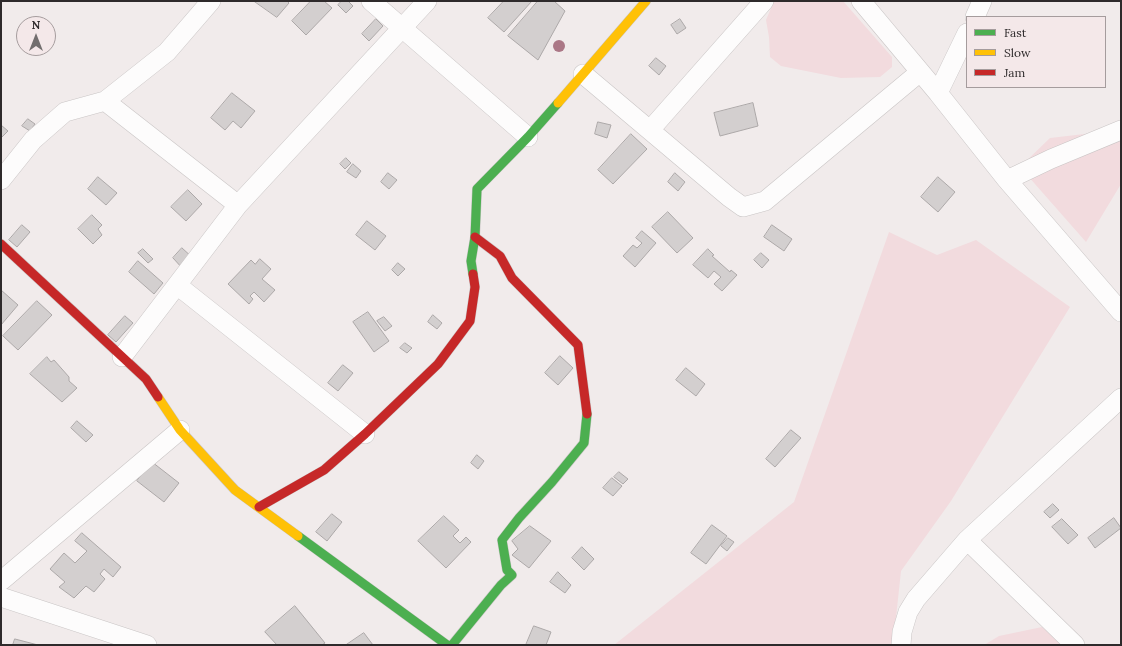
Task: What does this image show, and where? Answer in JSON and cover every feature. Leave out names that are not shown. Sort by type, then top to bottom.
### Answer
[{"type":"street","points":[[1,180],[33,140],[65,112],[104,101],[167,52],[211,1]]},
{"type":"street","points":[[371,1],[528,136]]},
{"type":"street","points":[[122,357],[238,205],[427,1]]},
{"type":"street","points":[[259,507],[324,470],[365,434],[438,364],[470,321],[475,287],[472,261],[475,237],[477,189],[528,136],[646,1]]},
{"type":"street","points":[[650,130],[764,1]]},
{"type":"street","points":[[861,1],[1007,180],[1121,312]]},
{"type":"street","points":[[975,16],[982,1]]},
{"type":"street","points":[[938,94],[966,35]]},
{"type":"street","points":[[583,74],[729,197],[743,207],[765,202],[920,72]]},
{"type":"street","points":[[104,101],[238,205]]},
{"type":"street","points":[[1007,180],[1051,159],[1121,130]]},
{"type":"street","points":[[452,645],[501,585],[512,575],[507,570],[502,540],[519,518],[584,444],[587,416],[578,345],[512,278],[500,256],[475,237]]},
{"type":"street","points":[[1,244],[146,379],[180,430],[236,490],[447,645]]},
{"type":"street","points":[[177,285],[365,434]]},
{"type":"street","points":[[901,645],[902,632],[908,612],[916,599],[967,540],[1121,398]]},
{"type":"street","points":[[1,581],[180,430]]},
{"type":"street","points":[[967,540],[1075,645]]},
{"type":"street","points":[[1,598],[148,645]]},
{"type":"shaded area","points":[[774,1],[843,1],[892,57],[892,67],[880,77],[841,78],[781,66],[770,57],[766,20]]},
{"type":"shaded area","points":[[1119,130],[1121,132],[1121,184],[1086,242],[1020,167],[1050,138]]},
{"type":"shaded area","points":[[889,232],[937,255],[976,240],[1070,307],[951,501],[901,571],[893,645],[614,645],[794,502]]},
{"type":"shaded area","points":[[1042,627],[1063,645],[984,645],[999,636]]},
{"type":"building","points":[[254,1],[287,1],[289,3],[277,17]]},
{"type":"building","points":[[311,1],[324,1],[332,8],[306,35],[292,21]]},
{"type":"building","points":[[342,1],[348,1],[353,6],[346,13],[338,5]]},
{"type":"building","points":[[504,1],[532,1],[504,32],[488,18]]},
{"type":"building","points":[[538,1],[554,1],[565,11],[538,60],[508,36]]},
{"type":"building","points":[[376,19],[383,26],[369,41],[362,34]]},
{"type":"building","points":[[680,19],[686,28],[677,34],[671,25]]},
{"type":"building","points":[[656,58],[666,66],[659,75],[649,66]]},
{"type":"building","points":[[232,93],[255,111],[241,128],[233,121],[225,130],[211,118]]},
{"type":"building","points":[[753,103],[758,126],[720,136],[714,113]]},
{"type":"building","points":[[28,119],[35,124],[30,131],[22,126]]},
{"type":"building","points":[[598,122],[611,125],[607,138],[595,134]]},
{"type":"building","points":[[1,125],[8,131],[1,138]]},
{"type":"building","points":[[631,134],[647,149],[613,184],[598,170]]},
{"type":"building","points":[[346,158],[351,163],[345,169],[340,164]]},
{"type":"building","points":[[353,164],[361,171],[356,178],[347,172]]},
{"type":"building","points":[[388,173],[397,180],[389,189],[381,182]]},
{"type":"building","points":[[675,173],[685,182],[678,191],[668,182]]},
{"type":"building","points":[[98,177],[117,193],[106,205],[88,189]]},
{"type":"building","points":[[938,177],[955,192],[938,212],[921,197]]},
{"type":"building","points":[[188,190],[202,204],[186,221],[171,207]]},
{"type":"building","points":[[668,212],[693,238],[677,253],[652,227]]},
{"type":"building","points":[[92,215],[102,225],[98,229],[102,235],[93,244],[78,229]]},
{"type":"building","points":[[367,221],[386,236],[375,250],[356,235]]},
{"type":"building","points":[[22,225],[30,232],[17,247],[9,240]]},
{"type":"building","points":[[772,225],[792,239],[784,251],[764,237]]},
{"type":"building","points":[[642,231],[656,243],[635,267],[623,256],[633,245],[637,248],[642,243],[636,238]]},
{"type":"building","points":[[182,248],[193,258],[183,269],[173,258]]},
{"type":"building","points":[[143,249],[153,259],[148,263],[138,253]]},
{"type":"building","points":[[708,249],[714,255],[712,256],[730,272],[731,270],[737,275],[722,291],[714,284],[721,277],[714,271],[708,278],[693,265]]},
{"type":"building","points":[[761,253],[769,260],[762,268],[754,260]]},
{"type":"building","points":[[260,259],[271,269],[262,279],[275,290],[264,302],[254,292],[250,296],[253,299],[249,304],[228,284],[251,260],[255,264]]},
{"type":"building","points":[[138,261],[163,283],[154,294],[129,272]]},
{"type":"building","points":[[398,263],[405,269],[398,276],[392,270]]},
{"type":"building","points":[[1,290],[18,305],[1,325]]},
{"type":"building","points":[[37,301],[52,315],[18,350],[3,336]]},
{"type":"building","points":[[368,312],[389,341],[374,352],[353,322]]},
{"type":"building","points":[[433,315],[442,323],[437,329],[428,322]]},
{"type":"building","points":[[125,316],[133,323],[116,342],[108,335]]},
{"type":"building","points":[[384,317],[392,326],[385,331],[377,321]]},
{"type":"building","points":[[405,343],[412,348],[407,353],[400,348]]},
{"type":"building","points":[[560,356],[573,368],[558,385],[545,373]]},
{"type":"building","points":[[47,357],[51,362],[54,360],[69,377],[69,381],[77,388],[62,402],[30,374]]},
{"type":"building","points":[[343,365],[353,373],[338,391],[328,383]]},
{"type":"building","points":[[686,368],[705,384],[696,396],[676,380]]},
{"type":"building","points":[[77,421],[93,435],[86,442],[71,428]]},
{"type":"building","points":[[791,430],[801,438],[775,467],[766,459]]},
{"type":"building","points":[[477,455],[484,461],[478,469],[471,463]]},
{"type":"building","points":[[152,462],[179,483],[164,502],[137,481]]},
{"type":"building","points":[[619,472],[628,479],[623,484],[614,477]]},
{"type":"building","points":[[612,478],[622,486],[613,496],[603,488]]},
{"type":"building","points":[[1053,504],[1059,510],[1050,518],[1044,512]]},
{"type":"building","points":[[332,514],[342,522],[327,541],[316,532]]},
{"type":"building","points":[[444,516],[459,530],[453,536],[460,543],[466,537],[471,542],[446,568],[418,541]]},
{"type":"building","points":[[1114,518],[1121,528],[1095,548],[1088,538]]},
{"type":"building","points":[[1062,519],[1078,535],[1068,544],[1052,527]]},
{"type":"building","points":[[712,525],[727,536],[706,564],[691,553]]},
{"type":"building","points":[[530,526],[551,541],[529,568],[512,555],[518,549],[512,541]]},
{"type":"building","points":[[82,533],[121,567],[113,577],[104,569],[100,574],[105,579],[94,592],[86,586],[74,598],[59,587],[65,582],[50,569],[64,553],[75,563],[87,551],[75,541]]},
{"type":"building","points":[[728,538],[734,542],[727,551],[721,546]]},
{"type":"building","points":[[582,547],[594,559],[584,570],[572,558]]},
{"type":"building","points":[[558,572],[571,585],[565,593],[550,582]]},
{"type":"building","points":[[295,606],[325,643],[322,645],[277,645],[265,632]]},
{"type":"building","points":[[534,626],[551,632],[546,645],[526,645]]},
{"type":"building","points":[[364,633],[373,645],[346,645]]},
{"type":"building","points":[[15,639],[38,645],[13,645]]},
{"type":"traffic: fast","points":[[473,274],[471,261],[475,237],[477,189],[528,137],[558,103]]},
{"type":"traffic: fast","points":[[452,645],[501,585],[512,575],[507,570],[502,540],[519,518],[552,482],[584,443],[587,414]]},
{"type":"traffic: fast","points":[[298,536],[447,645]]},
{"type":"traffic: slow","points":[[558,103],[646,1]]},
{"type":"traffic: slow","points":[[158,397],[180,430],[235,490],[298,536]]},
{"type":"traffic: jam","points":[[475,237],[500,256],[512,278],[578,345],[587,414]]},
{"type":"traffic: jam","points":[[1,244],[146,379],[158,397]]},
{"type":"traffic: jam","points":[[259,507],[324,470],[365,434],[438,364],[470,321],[475,287],[473,274]]}]
